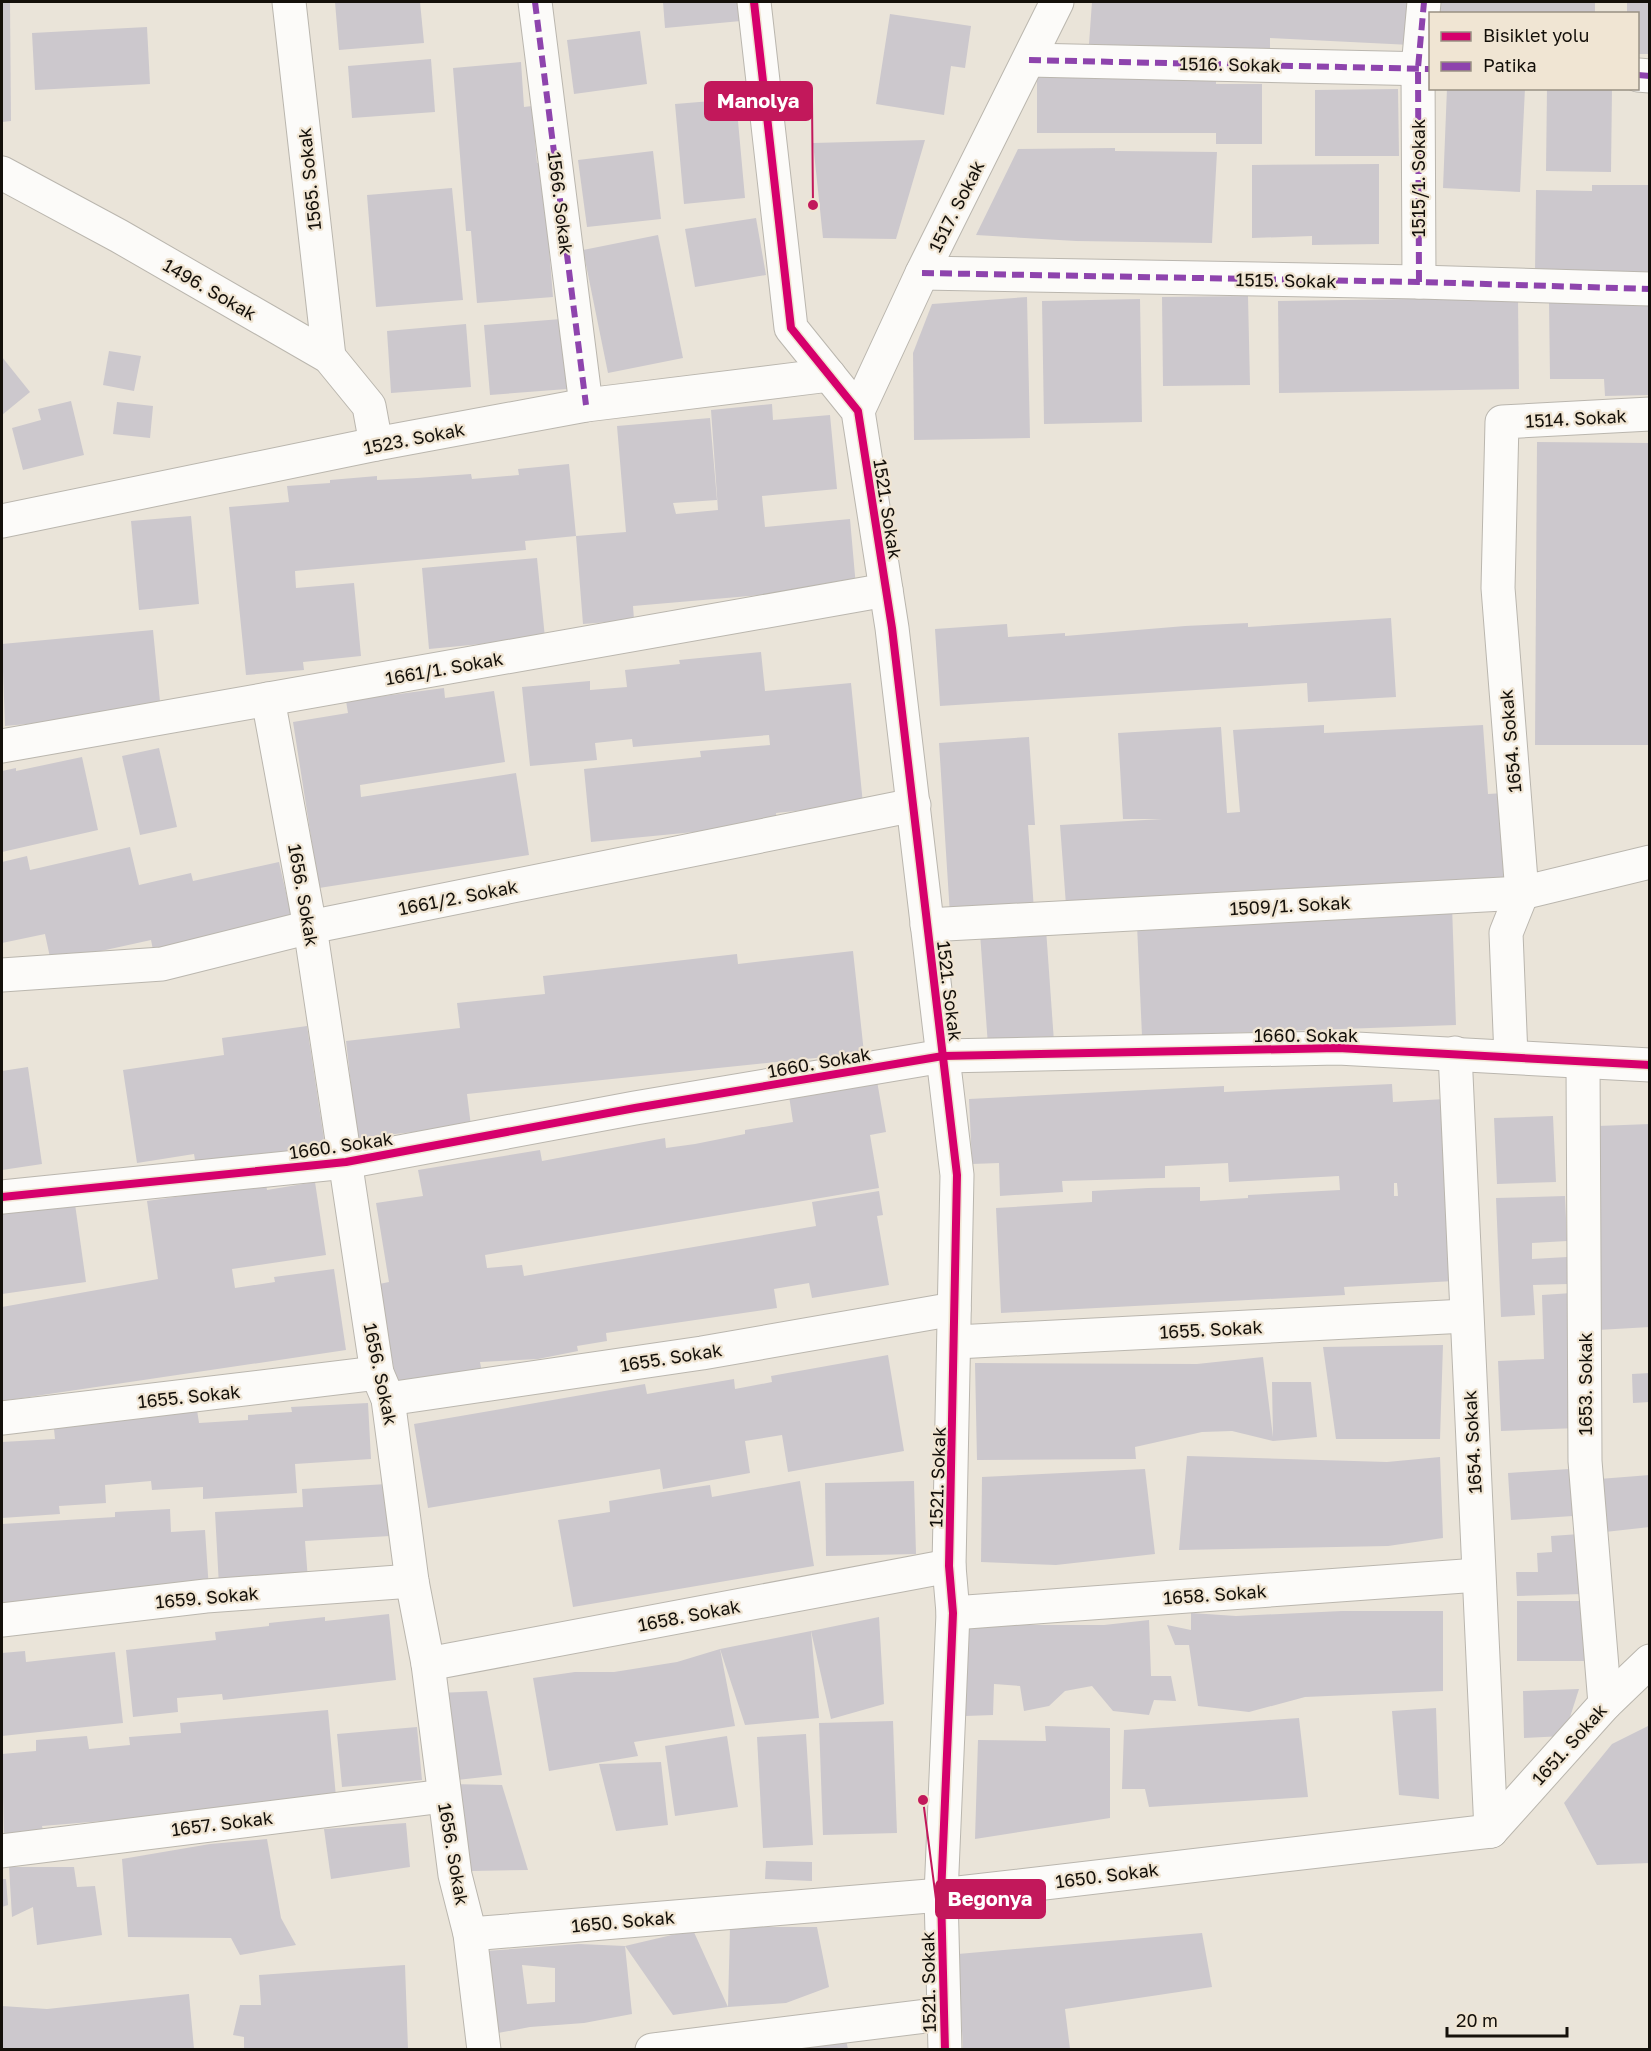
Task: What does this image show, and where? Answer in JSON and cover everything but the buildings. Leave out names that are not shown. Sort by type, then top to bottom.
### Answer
[{"type":"street","name":"1565. Sokak","points":[[289,2],[329,357]]},
{"type":"street","name":"1566. Sokak","points":[[535,2],[586,405]]},
{"type":"street","name":"1521. Sokak","points":[[754,2],[791,328],[858,411],[886,590],[914,805],[957,1175],[954,1309],[956,1342],[950,1566],[953,1613],[941,1895],[942,2014],[945,2049]]},
{"type":"street","name":"1517. Sokak","points":[[858,411],[922,273],[1057,2]]},
{"type":"street","name":"1515/1. Sokak","points":[[1419,282],[1424,2]]},
{"type":"street","name":"1516. Sokak","points":[[1029,60],[1424,68]]},
{"type":"street","name":"1496. Sokak","points":[[2,173],[119,236],[329,357],[369,406],[375,444]]},
{"type":"street","name":"1515. Sokak","points":[[922,273],[1419,282],[1650,289]]},
{"type":"street","name":"1523. Sokak","points":[[2,521],[375,444],[586,405],[829,375]]},
{"type":"street","name":"1514. Sokak","points":[[1502,422],[1650,414]]},
{"type":"street","name":"1654. Sokak","points":[[1502,422],[1498,588],[1522,892],[1506,933],[1511,1057]]},
{"type":"street","name":"1661/1. Sokak","points":[[2,746],[886,590]]},
{"type":"street","name":"1656. Sokak","points":[[268,699],[310,927],[412,1581],[428,1664],[455,1875],[470,1934],[484,2049]]},
{"type":"street","name":"1661/2. Sokak","points":[[2,975],[162,964],[310,927],[914,805]]},
{"type":"street","name":"1509/1. Sokak","points":[[927,925],[1522,892],[1650,862]]},
{"type":"street","name":"1660. Sokak","points":[[2,1197],[346,1162],[635,1108],[943,1056],[1338,1048],[1650,1065]]},
{"type":"street","name":"1654. Sokak","points":[[1455,1053],[1491,1831]]},
{"type":"street","name":"1653. Sokak","points":[[1582,1063],[1585,1461],[1605,1704]]},
{"type":"street","name":"1655. Sokak","points":[[2,1418],[383,1386],[702,1353],[954,1309]]},
{"type":"street","name":"1655. Sokak","points":[[956,1342],[1466,1316]]},
{"type":"street","name":"1658. Sokak","points":[[428,1664],[950,1566]]},
{"type":"street","name":"1658. Sokak","points":[[953,1613],[1478,1575]]},
{"type":"street","name":"1659. Sokak","points":[[2,1620],[206,1596],[412,1581]]},
{"type":"street","name":"1651. Sokak","points":[[1491,1831],[1605,1704],[1650,1661]]},
{"type":"street","name":"1657. Sokak","points":[[2,1851],[444,1796]]},
{"type":"street","name":"1650. Sokak","points":[[470,1934],[941,1895],[1491,1831]]},
{"type":"street","points":[[652,2049],[942,2014]]},
{"type":"marked path","points":[[535,2],[586,405]]},
{"type":"marked path","points":[[1419,282],[1418,68],[1424,2]]},
{"type":"marked path","points":[[1029,60],[1429,69]]},
{"type":"marked path","points":[[1639,75],[1650,76]]},
{"type":"marked path","points":[[922,273],[1419,282],[1650,289]]},
{"type":"cycle path","points":[[754,2],[791,328],[858,411],[892,628],[957,1175],[949,1566],[953,1613],[941,1895],[945,2050]]},
{"type":"cycle path","points":[[2,1197],[346,1162],[635,1108],[943,1056],[1338,1048],[1650,1065]]},
{"type":"place","name":"Manolya","points":[[813,205]]},
{"type":"place","name":"Begonya","points":[[923,1800]]}]
